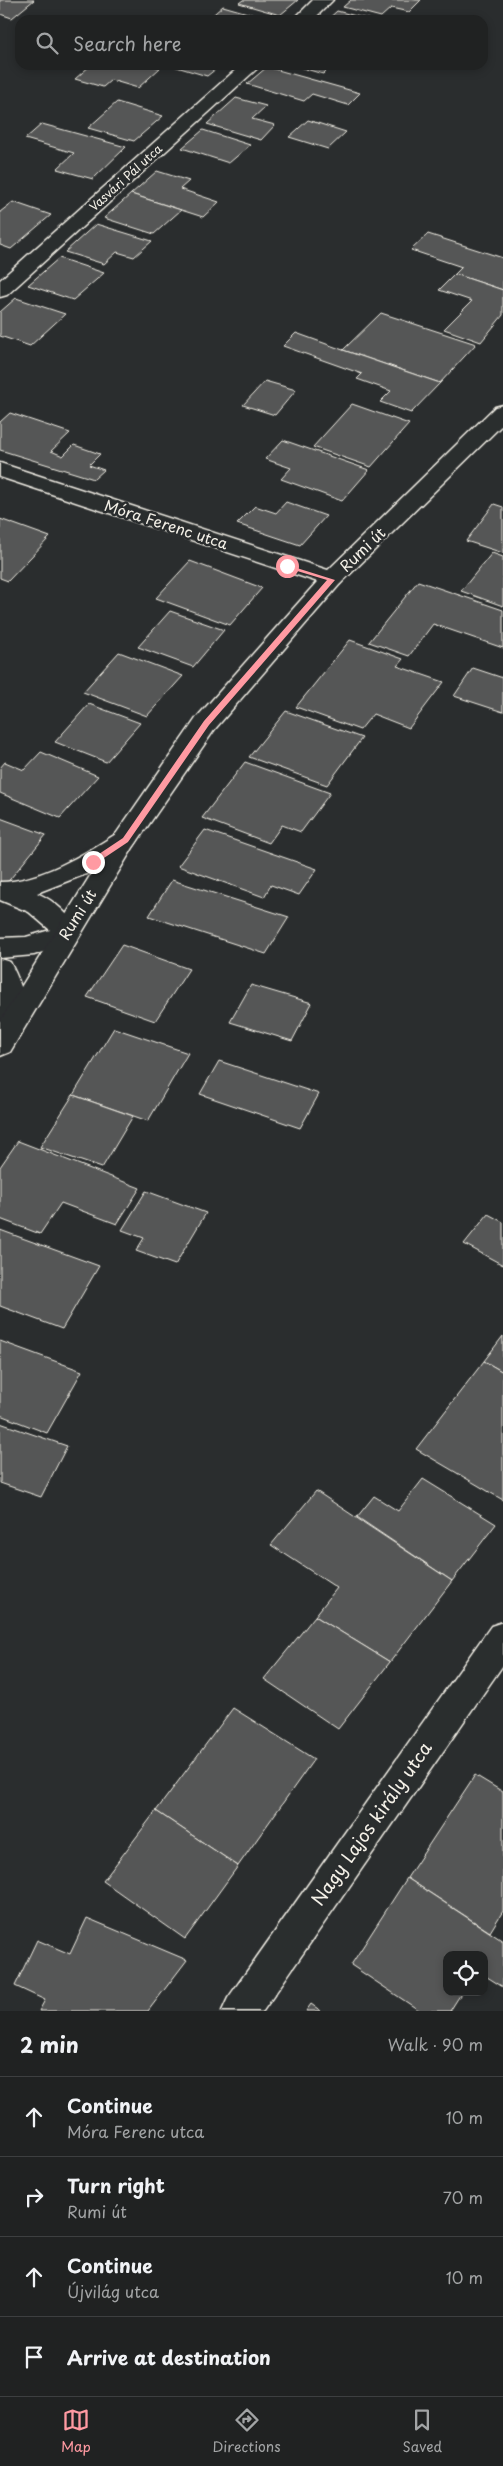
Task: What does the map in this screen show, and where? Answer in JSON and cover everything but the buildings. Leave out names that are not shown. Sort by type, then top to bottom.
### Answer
[{"type":"street","points":[[308,15],[324,0]]},
{"type":"street","name":"Vasvári Pál utca","points":[[0,291],[246,70]]},
{"type":"street","name":"Rumi út","points":[[5,1037],[66,933],[125,840],[206,723],[332,580],[503,412]]},
{"type":"street","name":"Móra Ferenc utca","points":[[0,470],[332,580]]},
{"type":"street","points":[[1,891],[36,885],[62,876],[93,862],[125,840]]},
{"type":"street","points":[[0,948],[19,950],[66,933],[57,918],[42,907],[26,898],[1,891]]},
{"type":"street","points":[[0,969],[8,983],[13,1005],[5,1037]]},
{"type":"street","name":"Nagy Lajos király utca","points":[[241,2011],[503,1637]]},
{"type":"route","points":[[93,862],[125,840],[206,723],[332,580],[287,566]]}]
